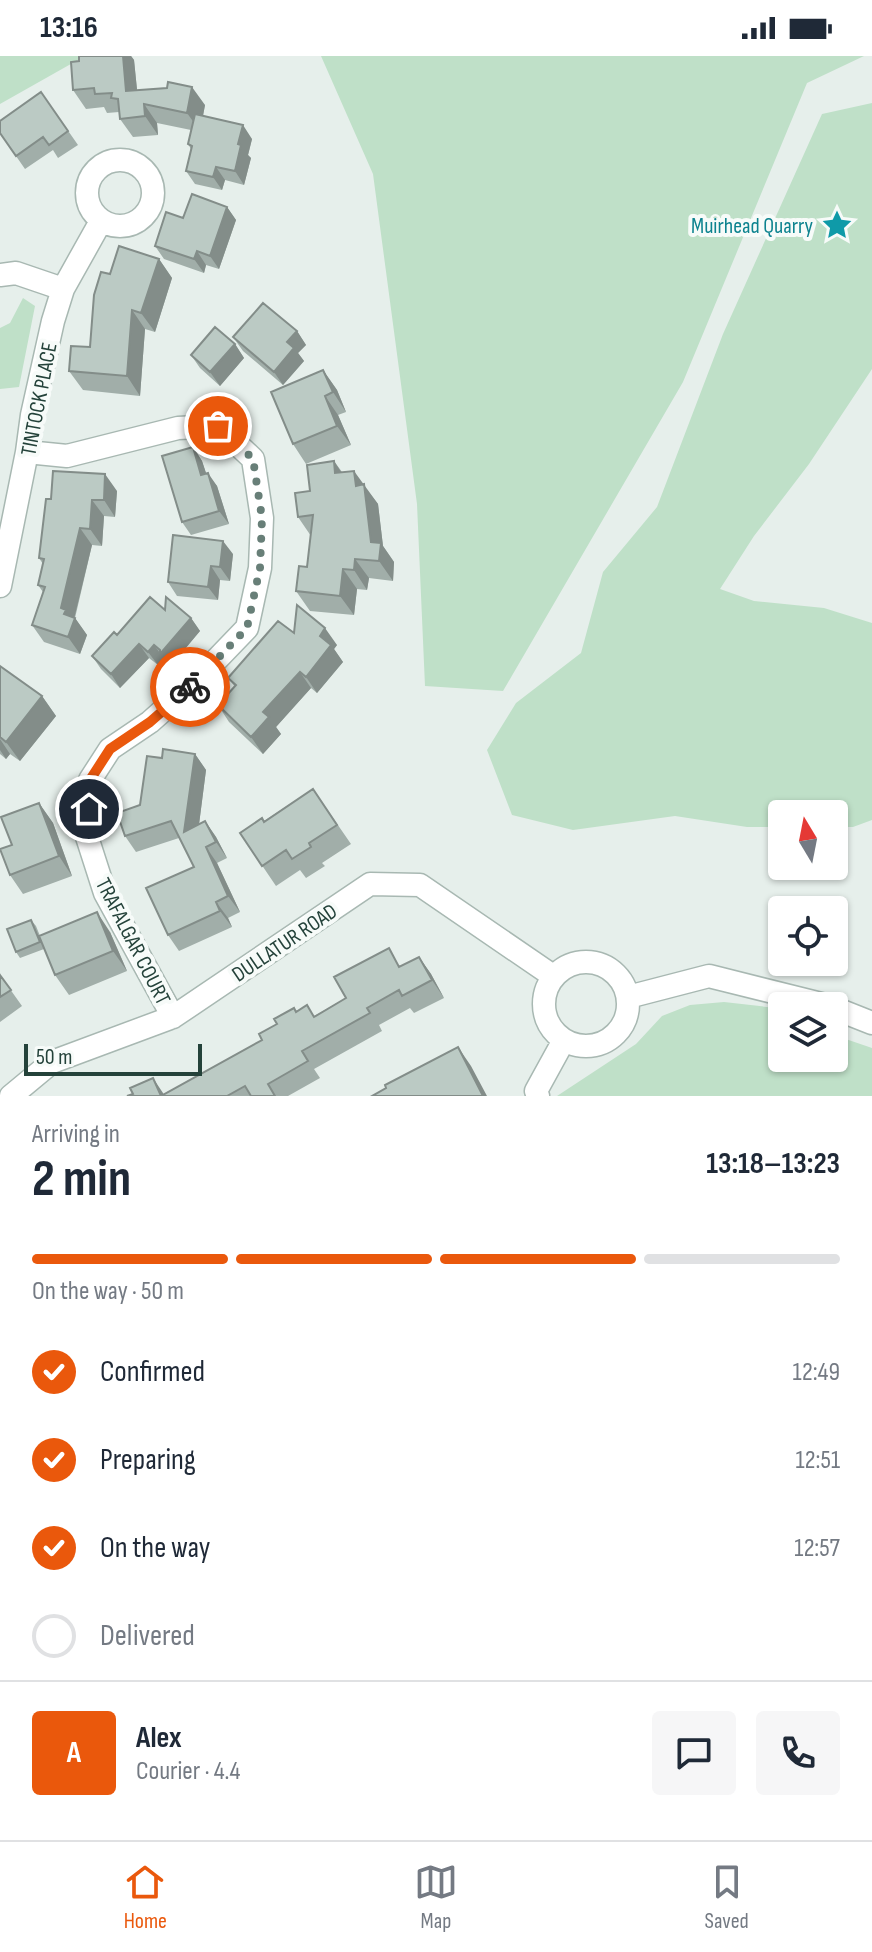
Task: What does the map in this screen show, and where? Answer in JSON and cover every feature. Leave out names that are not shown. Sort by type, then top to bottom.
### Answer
[{"type":"street","name":"TINTOCK PLACE","points":[[0,586],[32,415],[63,289],[101,221]]},
{"type":"street","points":[[0,275],[16,273],[63,289]]},
{"type":"street","name":"TRAFALGAR COURT","points":[[27,452],[67,456],[178,428],[218,426],[253,459],[262,518],[260,568],[247,628],[195,682],[150,722],[110,749],[90,780],[87,837],[105,893],[173,1017]]},
{"type":"street","name":"DULLATUR ROAD","points":[[11,1096],[52,1062],[173,1017],[370,884],[420,885],[553,976]]},
{"type":"street","points":[[589,961],[612,970],[619,977],[628,997],[629,1009],[622,1027],[613,1037],[593,1046],[583,1047],[564,1040],[549,1025],[544,1008],[545,992],[553,976],[578,962],[589,961]]},
{"type":"street","points":[[628,997],[709,976],[772,992]]},
{"type":"street","points":[[848,1014],[872,1023]]},
{"type":"street","points":[[538,1096],[536,1091],[564,1040]]},
{"type":"green space","points":[[0,56],[85,56],[0,104]]},
{"type":"green space","points":[[321,56],[864,56],[807,83],[683,382],[503,691],[425,686],[417,504],[373,174]]},
{"type":"green space","points":[[872,103],[872,369],[720,589],[754,601],[824,608],[872,623],[872,820],[848,827],[848,800],[768,800],[768,827],[747,827],[675,816],[573,830],[512,815],[487,750],[516,703],[581,653],[603,572],[657,507],[723,334],[822,114]]},
{"type":"green space","points":[[23,298],[35,306],[19,387],[0,389],[0,328],[10,323]]},
{"type":"green space","points":[[724,1002],[768,1007],[768,1072],[848,1072],[848,1040],[872,1048],[872,1096],[557,1096],[636,1044],[662,1016],[690,1005]]},
{"type":"building","points":[[79,56],[123,56],[126,91],[167,88],[168,82],[192,87],[187,113],[144,104],[145,116],[120,119],[118,99],[111,98],[112,93],[95,94],[94,88],[73,90],[71,62],[79,61]]},
{"type":"building","points":[[41,92],[68,131],[49,145],[43,137],[16,156],[0,133],[0,121]]},
{"type":"building","points":[[195,114],[243,125],[235,171],[216,167],[213,177],[186,171]]},
{"type":"building","points":[[192,194],[227,207],[210,256],[197,251],[194,259],[155,246],[166,212],[183,218]]},
{"type":"building","points":[[119,246],[159,259],[141,313],[132,310],[127,376],[69,371],[71,346],[90,347],[94,295],[101,272],[110,274]]},
{"type":"building","points":[[263,303],[297,331],[287,342],[294,348],[274,372],[233,337]]},
{"type":"building","points":[[215,327],[235,344],[210,372],[191,355]]},
{"type":"building","points":[[323,370],[333,392],[325,396],[337,426],[293,444],[271,392]]},
{"type":"building","points":[[193,447],[201,475],[208,473],[219,511],[182,522],[162,456]]},
{"type":"building","points":[[334,461],[335,473],[354,471],[356,486],[364,484],[371,542],[381,543],[379,561],[355,559],[354,570],[343,569],[340,596],[296,591],[299,566],[307,567],[313,515],[298,517],[295,493],[310,491],[307,465]]},
{"type":"building","points":[[53,471],[105,474],[104,500],[92,500],[90,529],[80,528],[61,608],[66,610],[64,614],[75,618],[68,637],[32,625],[45,587],[38,585],[44,559],[39,558],[46,499],[51,499]]},
{"type":"building","points":[[173,535],[223,541],[220,567],[211,566],[208,587],[168,582]]},
{"type":"building","points":[[150,597],[165,610],[166,597],[191,618],[160,654],[154,645],[148,652],[139,644],[111,674],[92,656],[114,632],[117,635]]},
{"type":"building","points":[[297,605],[325,628],[320,636],[331,645],[306,677],[300,672],[263,712],[269,717],[251,737],[218,705],[236,685],[228,678],[278,621],[294,633]]},
{"type":"building","points":[[0,666],[42,696],[6,742],[0,737]]},
{"type":"building","points":[[163,749],[195,754],[184,832],[205,821],[216,842],[206,847],[228,896],[216,902],[220,911],[168,935],[146,888],[194,867],[171,821],[125,836],[117,813],[140,805],[147,756],[162,758]]},
{"type":"building","points":[[313,789],[337,825],[309,843],[311,847],[292,859],[286,850],[262,866],[240,833],[262,818],[264,822]]},
{"type":"building","points":[[39,803],[59,856],[10,875],[0,849],[12,845],[1,817]]},
{"type":"building","points":[[97,912],[113,951],[55,975],[39,936]]},
{"type":"building","points":[[31,920],[40,942],[16,952],[7,929]]},
{"type":"building","points":[[389,948],[399,967],[419,957],[432,980],[402,996],[399,990],[367,1008],[370,1013],[302,1051],[308,1061],[268,1084],[275,1096],[251,1096],[245,1086],[227,1096],[161,1096],[262,1040],[259,1034],[277,1024],[274,1019],[294,1008],[296,1012],[307,1005],[314,1017],[346,998],[334,977]]},
{"type":"building","points":[[0,975],[11,990],[0,997]]},
{"type":"building","points":[[458,1047],[483,1096],[372,1096],[386,1088],[385,1085]]},
{"type":"building","points":[[153,1078],[161,1096],[127,1096],[133,1094],[130,1088]]},
{"type":"way so far","points":[[190,687],[247,628],[260,568],[262,518],[253,459],[218,426]]},
{"type":"place","name":"Muirhead Quarry","points":[[837,225]]},
{"type":"route","points":[[89,809],[90,780],[110,749],[150,722],[190,687]]}]
